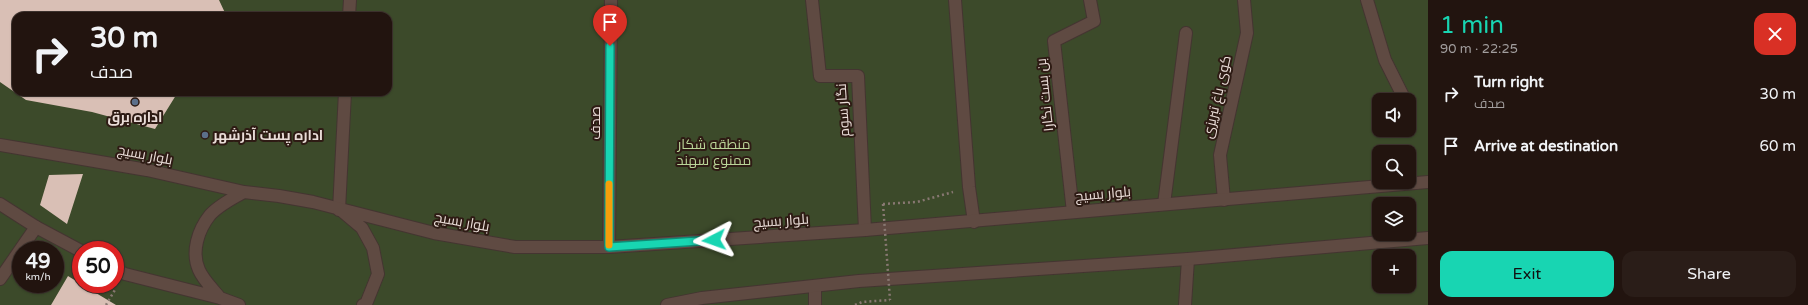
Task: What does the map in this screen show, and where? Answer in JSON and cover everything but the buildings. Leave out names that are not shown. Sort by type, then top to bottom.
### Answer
[{"type":"main road","points":[[349,12],[350,0]]},
{"type":"main road","name":"صدف","points":[[609,247],[611,0]]},
{"type":"main road","name":"نگار سوم","points":[[812,0],[820,76],[858,76],[865,230]]},
{"type":"main road","points":[[955,0],[969,187],[974,222]]},
{"type":"main road","name":"بن بست نگار۱","points":[[1073,212],[1054,41],[1094,21],[1090,0]]},
{"type":"main road","name":"کوی باغ تبریزی","points":[[1224,200],[1220,155],[1247,33],[1244,0]]},
{"type":"main road","points":[[1367,0],[1385,60],[1402,93]]},
{"type":"main road","points":[[1164,204],[1186,33]]},
{"type":"main road","points":[[345,96],[339,210],[362,228],[373,248],[378,274],[366,304],[363,305]]},
{"type":"main road","name":"بلوار بسیج","points":[[0,145],[147,170],[244,192],[286,197],[434,233],[515,247],[609,247],[865,230],[974,222],[1073,212],[1428,182]]},
{"type":"main road","points":[[220,298],[199,270],[195,252],[199,234],[210,215],[227,202],[244,192]]},
{"type":"main road","points":[[0,204],[36,228],[72,246]]},
{"type":"main road","points":[[0,279],[36,228]]},
{"type":"main road","points":[[667,305],[815,286],[1188,259],[1428,238]]},
{"type":"main road","points":[[1185,305],[1188,259]]},
{"type":"main road","points":[[124,274],[220,298],[239,305]]},
{"type":"main road","points":[[815,286],[815,305]]},
{"type":"path","points":[[855,305],[862,302],[890,300],[883,204],[917,202],[969,187]]},
{"type":"green space","name":"منطقه شکار ممنوع سهند","points":[[0,0],[1428,0],[1428,305],[0,305]]},
{"type":"slow traffic","points":[[609,184],[609,245]]},
{"type":"place","name":"اداره برق","points":[[135,102]]},
{"type":"place","name":"اداره پست آذرشهر","points":[[205,135]]},
{"type":"route","points":[[610,46],[609,247],[714,240]]}]
